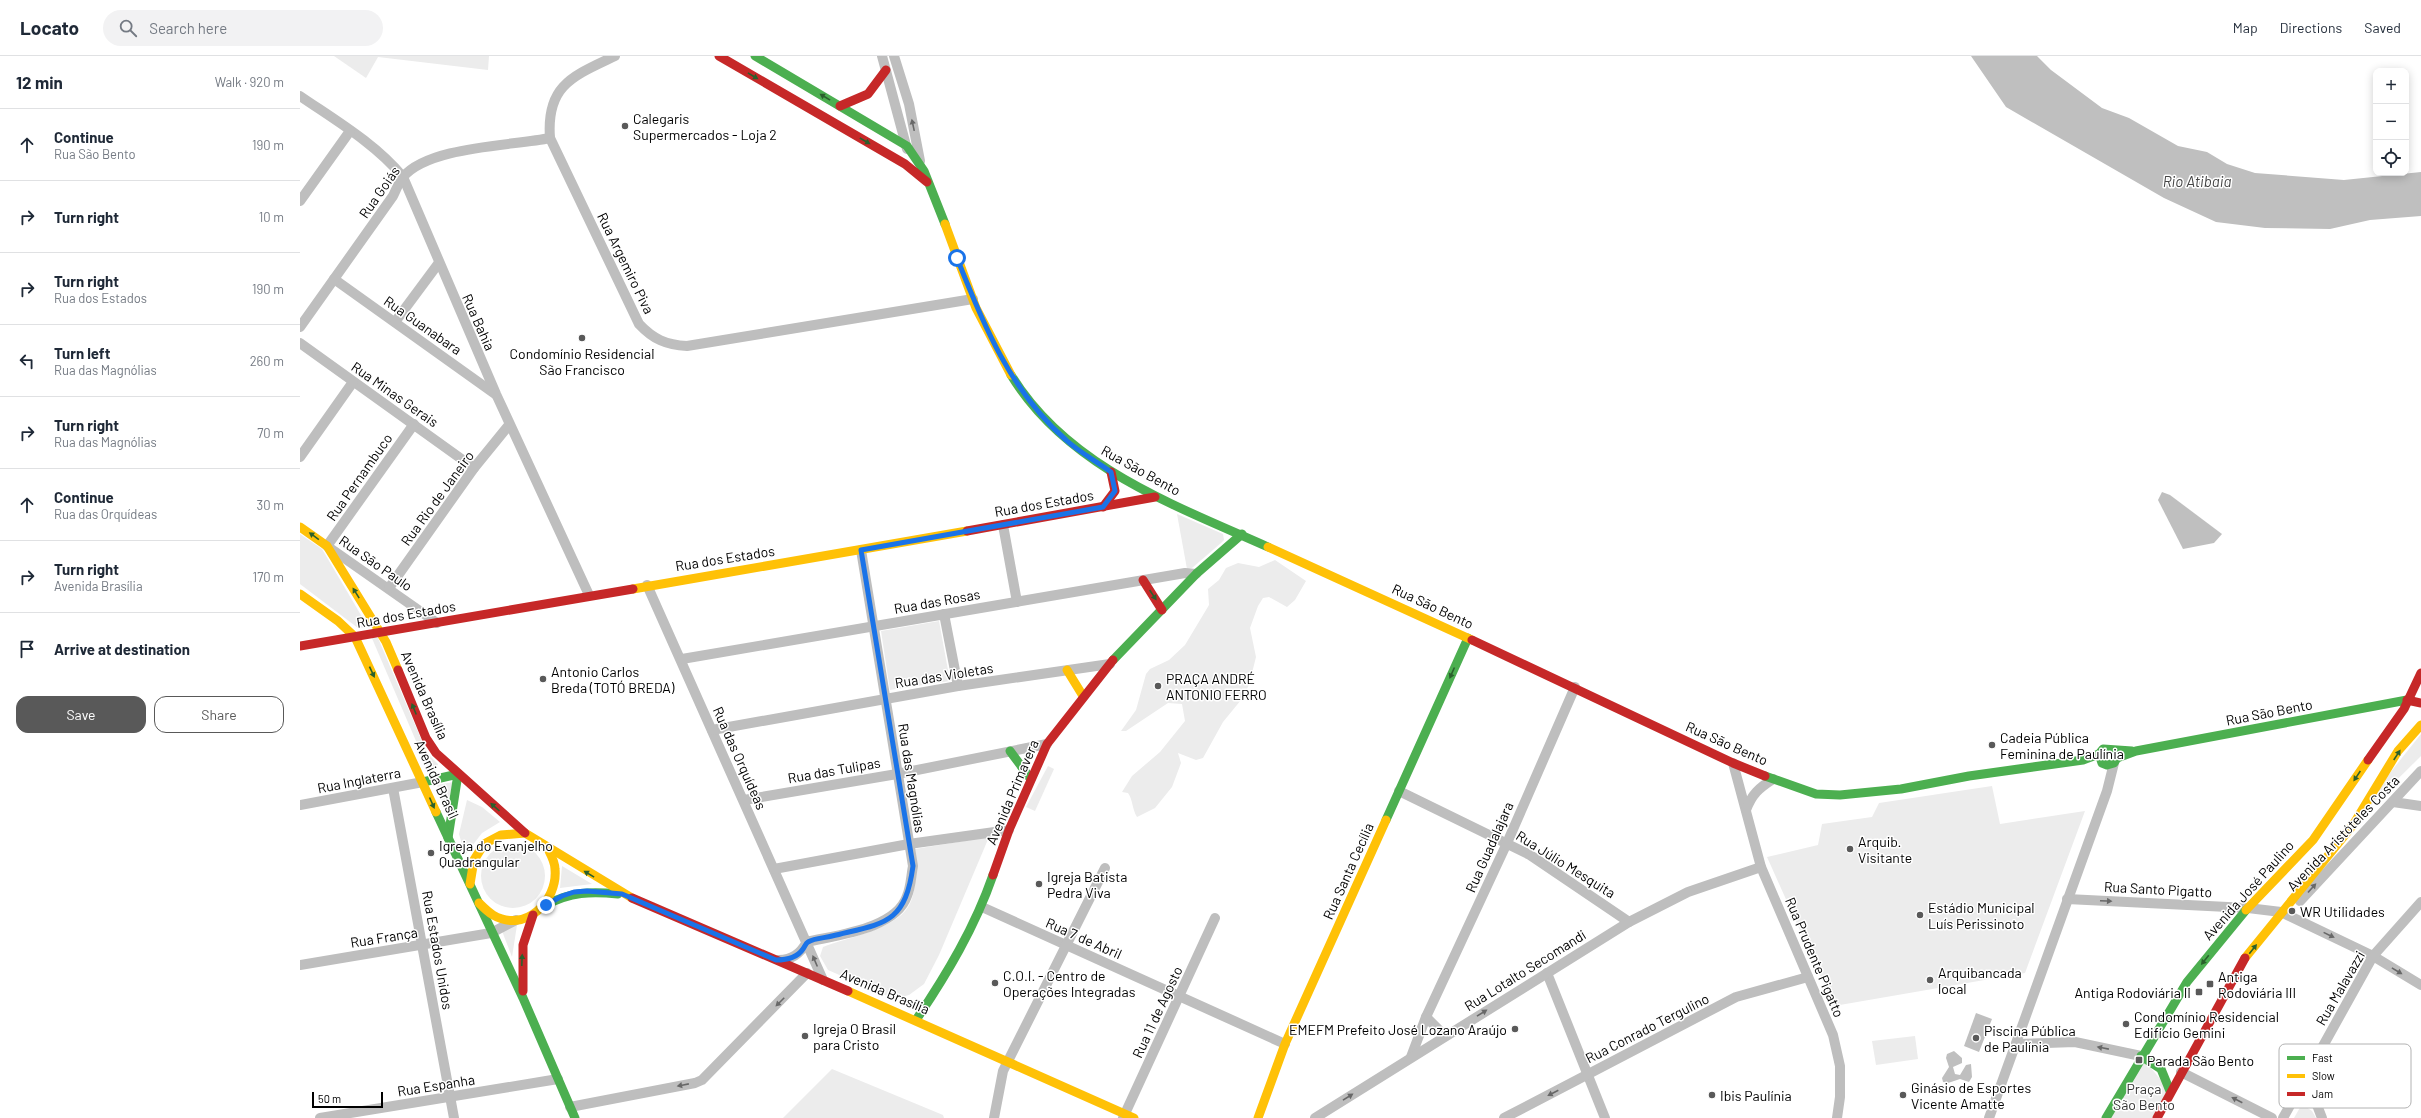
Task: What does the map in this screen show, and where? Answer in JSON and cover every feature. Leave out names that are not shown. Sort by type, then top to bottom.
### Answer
[{"type":"main road","points":[[719,56],[909,167],[931,185]]},
{"type":"main road","points":[[755,56],[907,146]]},
{"type":"main road","points":[[840,106],[868,94],[876,88],[886,70]]},
{"type":"main road","name":"Rua São Bento","points":[[907,146],[920,162],[931,185],[973,299],[990,337],[1021,389],[1040,414],[1066,441],[1111,472],[1155,497],[1242,534],[1575,687],[1733,763],[1773,779],[1816,794],[1840,795],[1901,788],[1969,776],[2083,760],[2108,761],[2136,751],[2407,700]]},
{"type":"main road","points":[[1103,507],[1115,491],[1111,472]]},
{"type":"main road","name":"Rua dos Estados","points":[[300,646],[647,585],[861,550],[1155,497]]},
{"type":"main road","name":"Rua São Paulo","points":[[300,526],[327,546]]},
{"type":"main road","name":"Avenida Primavera","points":[[916,1020],[943,980],[982,907],[1009,830],[1030,778],[1047,744],[1083,696],[1110,664],[1196,574],[1242,534]]},
{"type":"main road","name":"Avenida Brasília","points":[[327,546],[386,642],[426,738],[436,753],[525,833]]},
{"type":"main road","points":[[1143,580],[1162,610]]},
{"type":"main road","points":[[300,594],[338,621],[355,637]]},
{"type":"main road","name":"Avenida Brasil","points":[[355,637],[470,884],[491,933],[523,998],[575,1118]]},
{"type":"main road","name":"Rua Santa Cecília","points":[[1258,1118],[1285,1044],[1468,638]]},
{"type":"main road","points":[[1067,670],[1083,696]]},
{"type":"main road","name":"Avenida José Paulino","points":[[2106,1118],[2141,1056],[2187,982],[2248,908],[2313,840],[2404,709],[2421,673]]},
{"type":"main road","points":[[2407,700],[2421,702],[2415,684]]},
{"type":"main road","points":[[2157,1118],[2170,1091],[2245,958],[2353,825],[2398,751],[2421,725]]},
{"type":"main road","points":[[2106,748],[2113,749],[2108,761],[2106,748]]},
{"type":"main road","name":"Rua São Bento","points":[[2113,749],[2136,751]]},
{"type":"main road","points":[[1010,752],[1030,778]]},
{"type":"main road","points":[[423,782],[458,774],[448,838]]},
{"type":"main road","points":[[470,884],[470,869],[475,855],[484,843],[503,833],[525,833],[547,847],[554,861],[557,877],[552,897],[546,905],[533,915],[517,919],[505,919],[493,915],[483,908],[475,898]]},
{"type":"main road","name":"Avenida Brasília","points":[[547,847],[622,894],[1008,1060],[1124,1116],[1134,1118]]},
{"type":"main road","name":"Avenida Brasília","points":[[546,905],[562,896],[574,892],[587,891],[622,894]]},
{"type":"main road","name":"Avenida Brasil","points":[[523,998],[523,945],[533,915]]},
{"type":"main road","points":[[2141,1056],[2162,1068],[2167,1077],[2170,1091]]},
{"type":"street","name":"Rua Argemiro Piva","points":[[615,56],[584,71],[562,88],[550,111],[550,138],[639,324],[647,333],[659,341],[671,346],[687,346],[973,299]]},
{"type":"street","name":"Rua São Bento","points":[[882,56],[907,146],[909,167]]},
{"type":"street","name":"Rua São Bento","points":[[894,56],[909,104],[920,162],[921,177]]},
{"type":"street","name":"Rua Bahia","points":[[300,96],[350,131],[394,166],[403,177],[438,264],[588,596]]},
{"type":"street","points":[[300,201],[350,131]]},
{"type":"street","name":"Rua Goiás","points":[[300,327],[393,196],[403,177],[413,169],[458,151],[550,138]]},
{"type":"street","points":[[395,322],[438,264]]},
{"type":"street","name":"Rua Guanabara","points":[[334,279],[496,394]]},
{"type":"street","name":"Rua Minas Gerais","points":[[300,343],[474,468]]},
{"type":"street","points":[[300,457],[353,382]]},
{"type":"street","name":"Rua Pernambuco","points":[[327,546],[414,424]]},
{"type":"street","name":"Rua Rio de Janeiro","points":[[389,588],[474,468],[510,425]]},
{"type":"street","points":[[1003,525],[1017,602]]},
{"type":"street","name":"Rua São Paulo","points":[[327,546],[437,623]]},
{"type":"street","name":"Rua das Magnólias","points":[[807,942],[874,926],[896,912],[907,897],[913,866],[861,550]]},
{"type":"street","name":"Rua das Rosas","points":[[682,659],[1185,573],[1196,574]]},
{"type":"street","name":"Rua das Orquídeas","points":[[647,585],[682,659],[823,980]]},
{"type":"street","points":[[944,614],[958,686]]},
{"type":"street","name":"Rua das Violetas","points":[[712,730],[958,686],[1110,664]]},
{"type":"street","name":"Rua Guadalajara","points":[[1411,1057],[1426,1017],[1507,843],[1575,687]]},
{"type":"street","name":"Rua das Tulipas","points":[[744,800],[897,774],[1047,744]]},
{"type":"street","points":[[1989,1118],[2107,790],[2108,761]]},
{"type":"street","name":"Rua Prudente Pigatto","points":[[1733,763],[1761,867],[1830,1028],[1840,1066],[1840,1097],[1837,1118]]},
{"type":"street","name":"Avenida Aristóteles Costa","points":[[2281,912],[2302,899],[2421,771]]},
{"type":"street","points":[[1746,810],[1752,796],[1758,789],[1773,779]]},
{"type":"street","name":"Rua Inglaterra","points":[[300,805],[423,782]]},
{"type":"street","name":"Rua Estados Unidos","points":[[394,788],[424,944],[454,1118]]},
{"type":"street","name":"Rua Júlio Mesquita","points":[[1400,791],[1530,855],[1629,922]]},
{"type":"street","points":[[2393,802],[2421,806]]},
{"type":"street","points":[[774,869],[909,844],[1009,830]]},
{"type":"street","name":"Rua Lotalto Secomandi","points":[[1315,1118],[1629,922],[1688,892],[1761,867]]},
{"type":"street","points":[[994,1118],[1003,1071],[1105,868]]},
{"type":"street","name":"Rua Santo Pigatto","points":[[2067,899],[2248,908],[2281,912],[2373,956],[2421,985]]},
{"type":"street","name":"Rua Malavazzi","points":[[2324,1044],[2373,956],[2421,902]]},
{"type":"street","name":"Rua 7 de Abril","points":[[982,907],[1285,1044]]},
{"type":"street","name":"Rua 11 de Agosto","points":[[1124,1116],[1181,996],[1215,918]]},
{"type":"street","name":"Rua França","points":[[300,965],[491,933],[517,919]]},
{"type":"street","points":[[776,960],[788,960],[796,956],[807,942]]},
{"type":"street","points":[[570,1107],[695,1083],[702,1080],[807,973]]},
{"type":"street","points":[[1547,973],[1605,1118]]},
{"type":"street","name":"Rua Conrado Tergulino","points":[[1507,1117],[1736,997],[1808,977]]},
{"type":"street","points":[[1426,1017],[1445,1036]]},
{"type":"street","points":[[2016,1044],[2075,1042],[2141,1056]]},
{"type":"street","points":[[2181,1072],[2272,1118]]},
{"type":"street","name":"Rua Espanha","points":[[320,1118],[558,1079]]},
{"type":"street","name":"Rua Malavazzi","points":[[2283,1118],[2289,1108]]},
{"type":"street","points":[[2318,1108],[2322,1118]]},
{"type":"green space","points":[[334,56],[489,56],[488,70],[378,57],[366,78]]},
{"type":"green space","points":[[1177,514],[1223,534],[1224,540],[1192,568],[1187,569]]},
{"type":"green space","points":[[300,534],[322,549],[368,627],[358,628],[300,584]]},
{"type":"green space","points":[[1275,560],[1306,581],[1295,600],[1287,607],[1269,597],[1263,598],[1258,606],[1250,628],[1256,657],[1249,685],[1241,700],[1223,722],[1203,758],[1196,760],[1178,753],[1181,763],[1172,787],[1155,808],[1137,817],[1128,793],[1122,792],[1132,776],[1160,752],[1185,721],[1182,704],[1168,703],[1126,731],[1121,731],[1136,710],[1146,674],[1150,669],[1169,660],[1185,645],[1209,605],[1208,589],[1219,580],[1226,568],[1238,563],[1259,567]]},
{"type":"green space","points":[[939,621],[950,681],[890,690],[881,631]]},
{"type":"green space","points":[[371,636],[378,638],[427,753],[438,764],[436,768],[428,769]]},
{"type":"green space","points":[[2421,734],[2421,756],[2338,838]]},
{"type":"green space","points":[[1048,766],[1054,769],[1035,811],[1026,807]]},
{"type":"green space","points":[[453,782],[447,808],[441,801],[437,785]]},
{"type":"green space","name":"Estádio Municipal Luís Perissinoto","points":[[1992,786],[2000,824],[2085,811],[2025,973],[1834,1006],[1767,857],[1818,845],[1822,824],[1872,817],[1879,803]]},
{"type":"green space","points":[[467,800],[482,807],[500,822],[482,833],[465,855],[459,834]]},
{"type":"green space","points":[[989,837],[939,955],[924,984],[909,995],[894,999],[828,970],[820,956],[823,947],[881,927],[902,915],[908,907],[915,886],[915,849]]},
{"type":"green space","points":[[507,844],[519,844],[536,853],[543,864],[545,876],[543,888],[536,899],[519,908],[507,908],[495,903],[486,894],[481,882],[481,870],[486,858],[495,849]]},
{"type":"green space","points":[[562,866],[592,884],[560,888]]},
{"type":"green space","points":[[517,925],[512,957],[502,931]]},
{"type":"green space","points":[[1915,1036],[1918,1059],[1876,1065],[1872,1041]]},
{"type":"green space","name":"Praça São Bento","points":[[2141,1056],[2170,1091],[2157,1118],[2106,1118]]},
{"type":"green space","points":[[832,1069],[943,1115],[944,1118],[783,1118]]},
{"type":"green space","points":[[2300,1108],[2308,1108],[2312,1111],[2316,1118],[2294,1118]]},
{"type":"water","name":"Rio Atibaia","points":[[1971,56],[2037,56],[2051,70],[2102,108],[2129,118],[2178,146],[2207,152],[2227,164],[2255,173],[2344,180],[2382,176],[2409,176],[2409,173],[2421,172],[2421,216],[2370,220],[2330,229],[2265,228],[2216,222],[2164,198],[2006,107]]},
{"type":"water","points":[[2162,492],[2170,495],[2222,534],[2214,543],[2183,549],[2158,500]]},
{"type":"water","name":"Piscina Pública de Paulínia","points":[[1976,1013],[1992,1019],[1979,1052],[1964,1046]]},
{"type":"water","points":[[1954,1051],[1962,1058],[1962,1063],[1953,1067],[1955,1074],[1960,1075],[1966,1065],[1971,1064],[1972,1077],[1969,1082],[1960,1079],[1948,1083],[1943,1082],[1942,1078],[1949,1067],[1946,1058],[1947,1054]]},
{"type":"traffic: fast","points":[[755,56],[907,146],[924,171],[945,224]]},
{"type":"traffic: fast","points":[[1011,375],[1034,407],[1062,435],[1092,459],[1125,480],[1160,498],[1268,547]]},
{"type":"traffic: fast","points":[[1113,660],[1196,574],[1242,534]]},
{"type":"traffic: fast","points":[[1386,820],[1468,638]]},
{"type":"traffic: fast","points":[[2117,758],[2136,751],[2407,700]]},
{"type":"traffic: fast","points":[[2114,750],[2117,758],[2114,763],[2107,765],[2102,763],[2099,754],[2103,749],[2132,751]]},
{"type":"traffic: fast","points":[[1010,751],[1030,778]]},
{"type":"traffic: fast","points":[[1765,776],[1816,794],[1840,795],[1901,789],[1969,776],[2083,760],[2099,754]]},
{"type":"traffic: fast","points":[[423,782],[458,774],[448,838]]},
{"type":"traffic: fast","points":[[436,812],[523,998],[575,1118]]},
{"type":"traffic: fast","points":[[916,1020],[939,985],[969,932],[993,875]]},
{"type":"traffic: fast","points":[[546,905],[572,895],[590,893],[618,894]]},
{"type":"traffic: fast","points":[[2106,1118],[2187,982],[2246,910]]},
{"type":"traffic: fast","points":[[2141,1056],[2161,1069],[2170,1091]]},
{"type":"traffic: slow","points":[[945,224],[976,308],[1011,375]]},
{"type":"traffic: slow","points":[[300,527],[327,546],[386,642],[398,670]]},
{"type":"traffic: slow","points":[[633,589],[967,531]]},
{"type":"traffic: slow","points":[[1268,547],[1472,640]]},
{"type":"traffic: slow","points":[[300,594],[338,621],[355,637],[436,812]]},
{"type":"traffic: slow","points":[[1067,670],[1083,696]]},
{"type":"traffic: slow","points":[[2245,958],[2353,825],[2398,751],[2421,725]]},
{"type":"traffic: slow","points":[[2246,910],[2313,840],[2368,760]]},
{"type":"traffic: slow","points":[[1258,1118],[1285,1044],[1386,820]]},
{"type":"traffic: slow","points":[[470,884],[474,860],[484,844],[501,835],[525,833],[632,898]]},
{"type":"traffic: slow","points":[[479,903],[493,915],[505,920],[517,920],[527,917],[537,911],[545,903],[555,881],[553,859],[548,849]]},
{"type":"traffic: slow","points":[[848,991],[1134,1118]]},
{"type":"traffic: jam","points":[[719,56],[905,164],[927,182]]},
{"type":"traffic: jam","points":[[840,106],[868,94],[886,70]]},
{"type":"traffic: jam","points":[[1103,507],[1115,491],[1111,472]]},
{"type":"traffic: jam","points":[[967,531],[1155,497]]},
{"type":"traffic: jam","points":[[1143,580],[1162,610]]},
{"type":"traffic: jam","points":[[300,646],[633,589]]},
{"type":"traffic: jam","points":[[1472,640],[1733,763],[1765,776]]},
{"type":"traffic: jam","points":[[993,875],[1009,830],[1047,744],[1113,660]]},
{"type":"traffic: jam","points":[[398,670],[426,738],[436,753],[525,833]]},
{"type":"traffic: jam","points":[[2368,760],[2404,709],[2421,673]]},
{"type":"traffic: jam","points":[[2407,700],[2421,703]]},
{"type":"traffic: jam","points":[[632,898],[848,991]]},
{"type":"traffic: jam","points":[[523,991],[523,945],[533,915]]},
{"type":"traffic: jam","points":[[2157,1118],[2245,958]]},
{"type":"place","name":"Calegaris Supermercados - Loja 2","points":[[625,126]]},
{"type":"place","name":"Condomínio Residencial São Francisco","points":[[582,338]]},
{"type":"place","name":"Antonio Carlos Breda (TOTÓ BREDA)","points":[[543,679]]},
{"type":"place","name":"PRAÇA ANDRÉ ANTONIO FERRO","points":[[1158,686]]},
{"type":"place","name":"Cadeia Pública Feminina de Paulínia","points":[[1992,745]]},
{"type":"place","name":"Arquib. Visitante","points":[[1850,849]]},
{"type":"place","name":"Igreja do Evanjelho Quadrangular","points":[[431,853]]},
{"type":"place","name":"Igreja Batista Pedra Viva","points":[[1039,884]]},
{"type":"place","name":"WR Utilidades","points":[[2292,911]]},
{"type":"place","name":"Estádio Municipal Luís Perissinoto","points":[[1920,915]]},
{"type":"place","name":"Arquibancada local","points":[[1930,980]]},
{"type":"place","name":"C.O.I. - Centro de Operações Integradas","points":[[995,983]]},
{"type":"place","name":"Antiga Rodoviária III","points":[[2210,984]]},
{"type":"place","name":"Antiga Rodoviária II","points":[[2199,992]]},
{"type":"place","name":"Condomínio Residencial Edifício Gemini","points":[[2126,1024]]},
{"type":"place","name":"EMEFM Prefeito José Lozano Araújo","points":[[1515,1029]]},
{"type":"place","name":"Igreja O Brasil para Cristo","points":[[805,1036]]},
{"type":"place","name":"Piscina Pública de Paulínia","points":[[1976,1038]]},
{"type":"place","name":"Parada São Bento","points":[[2139,1060]]},
{"type":"place","name":"Ibis Paulínia","points":[[1712,1095]]},
{"type":"place","name":"Ginásio de Esportes Vicente Amatte","points":[[1903,1095]]},
{"type":"route","points":[[546,905],[562,896],[574,892],[587,891],[622,894],[776,960],[788,960],[796,956],[807,942],[874,926],[884,921],[900,908],[907,897],[913,866],[861,550],[1103,507],[1115,491],[1111,472],[1066,441],[1040,414],[1021,389],[990,337],[957,258]]}]
